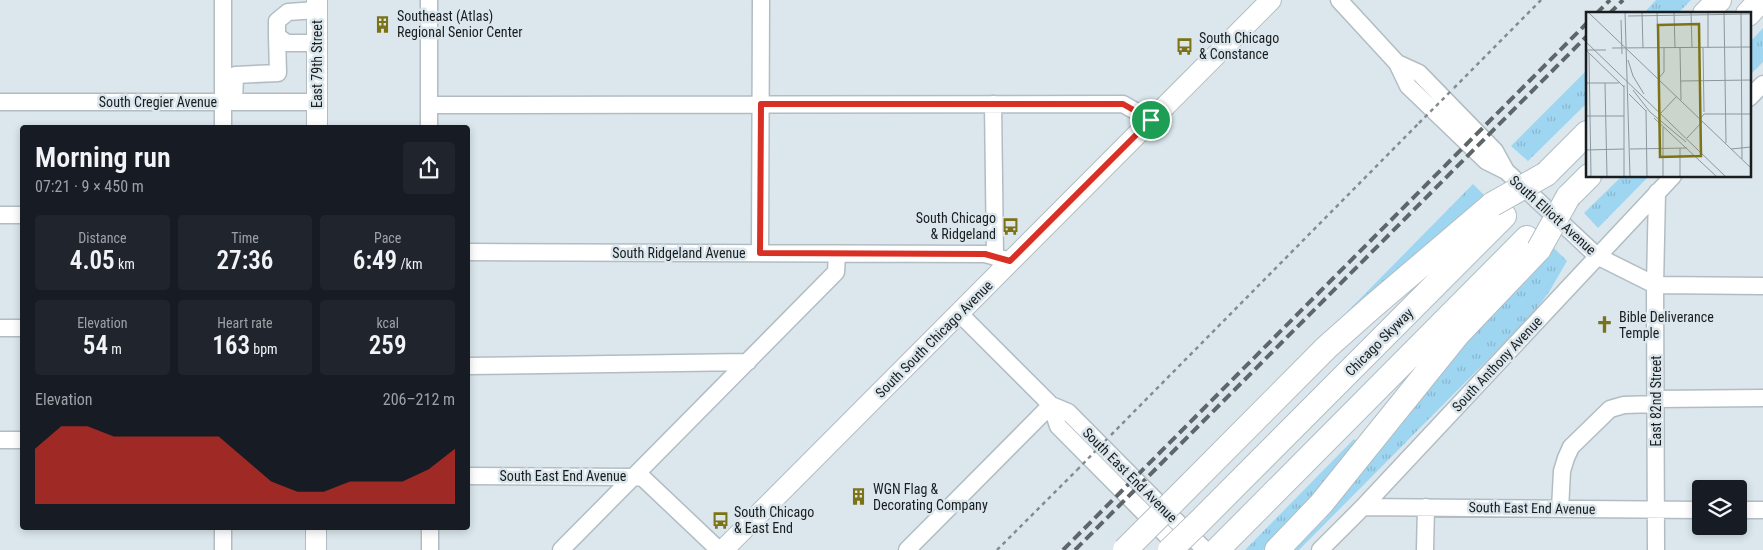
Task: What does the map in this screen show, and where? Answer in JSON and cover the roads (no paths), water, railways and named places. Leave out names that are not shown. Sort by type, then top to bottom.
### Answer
[{"type":"highway","points":[[1707,12],[1718,0]]},
{"type":"highway","points":[[1750,12],[1761,0]]},
{"type":"highway","name":"Chicago Skyway","points":[[1170,550],[1499,210],[1546,174],[1586,134]]},
{"type":"highway","points":[[1277,550],[1321,504],[1533,244],[1568,197],[1587,178]]},
{"type":"highway","points":[[1125,550],[1327,347],[1372,307],[1499,210]]},
{"type":"highway","points":[[1214,550],[1533,244]]},
{"type":"main road","name":"South South Chicago Avenue","points":[[721,550],[959,313],[1003,259],[1151,120],[1270,1]]},
{"type":"main road","name":"East 79th Street","points":[[317,5],[317,125]]},
{"type":"main road","points":[[316,530],[316,550]]},
{"type":"street","points":[[223,0],[228,102]]},
{"type":"street","points":[[430,0],[430,125]]},
{"type":"street","points":[[760,253],[761,0]]},
{"type":"street","name":"South Elliott Avenue","points":[[1339,0],[1397,63],[1419,74],[1495,151],[1506,171],[1597,256],[1655,286]]},
{"type":"street","points":[[224,125],[235,75],[278,73],[277,21],[288,12],[317,5]]},
{"type":"street","points":[[277,36],[286,43],[317,43]]},
{"type":"street","points":[[1750,97],[1763,84]]},
{"type":"street","name":"South Cregier Avenue","points":[[0,102],[317,102]]},
{"type":"street","points":[[994,104],[1003,259]]},
{"type":"street","points":[[429,105],[1123,104],[1151,120]]},
{"type":"street","name":"South Anthony Avenue","points":[[1320,550],[1363,507],[1671,178]]},
{"type":"street","name":"East 82nd Street","points":[[1656,550],[1655,286],[1657,192]]},
{"type":"street","points":[[0,215],[20,215]]},
{"type":"street","name":"South Ridgeland Avenue","points":[[470,252],[985,254],[1003,259]]},
{"type":"street","points":[[562,550],[836,272],[837,254]]},
{"type":"street","points":[[1655,286],[1763,286]]},
{"type":"street","name":"South East End Avenue","points":[[959,313],[1051,405],[1068,412],[1214,550]]},
{"type":"street","points":[[0,328],[20,328]]},
{"type":"street","points":[[470,366],[748,362]]},
{"type":"street","points":[[1560,509],[1562,471],[1571,447],[1610,409],[1624,405],[1656,401],[1763,398]]},
{"type":"street","points":[[907,550],[1051,405]]},
{"type":"street","name":"South East End Avenue","points":[[1051,405],[1058,426],[1181,550]]},
{"type":"street","points":[[0,440],[20,440]]},
{"type":"street","name":"South East End Avenue","points":[[470,476],[644,478],[721,550]]},
{"type":"street","name":"South East End Avenue","points":[[1363,507],[1692,510]]},
{"type":"street","points":[[1425,550],[1426,507]]},
{"type":"street","points":[[1747,510],[1763,510]]},
{"type":"street","points":[[223,530],[223,550]]},
{"type":"street","points":[[430,530],[430,550]]},
{"type":"railway","points":[[1598,12],[1610,0]]},
{"type":"railway","points":[[1611,12],[1623,0]]},
{"type":"railway","points":[[1063,550],[1586,24]]},
{"type":"railway","points":[[1075,550],[1586,37]]},
{"type":"place","name":"Southeast (Atlas) Regional Senior Center","points":[[383,24]]},
{"type":"place","name":"South Chicago & Constance","points":[[1185,46]]},
{"type":"place","name":"South Chicago & Ridgeland","points":[[1010,226]]},
{"type":"place","name":"Bible Deliverance Temple","points":[[1605,325]]},
{"type":"place","name":"WGN Flag & Decorating Company","points":[[859,497]]},
{"type":"place","name":"South Chicago & East End","points":[[720,520]]}]
